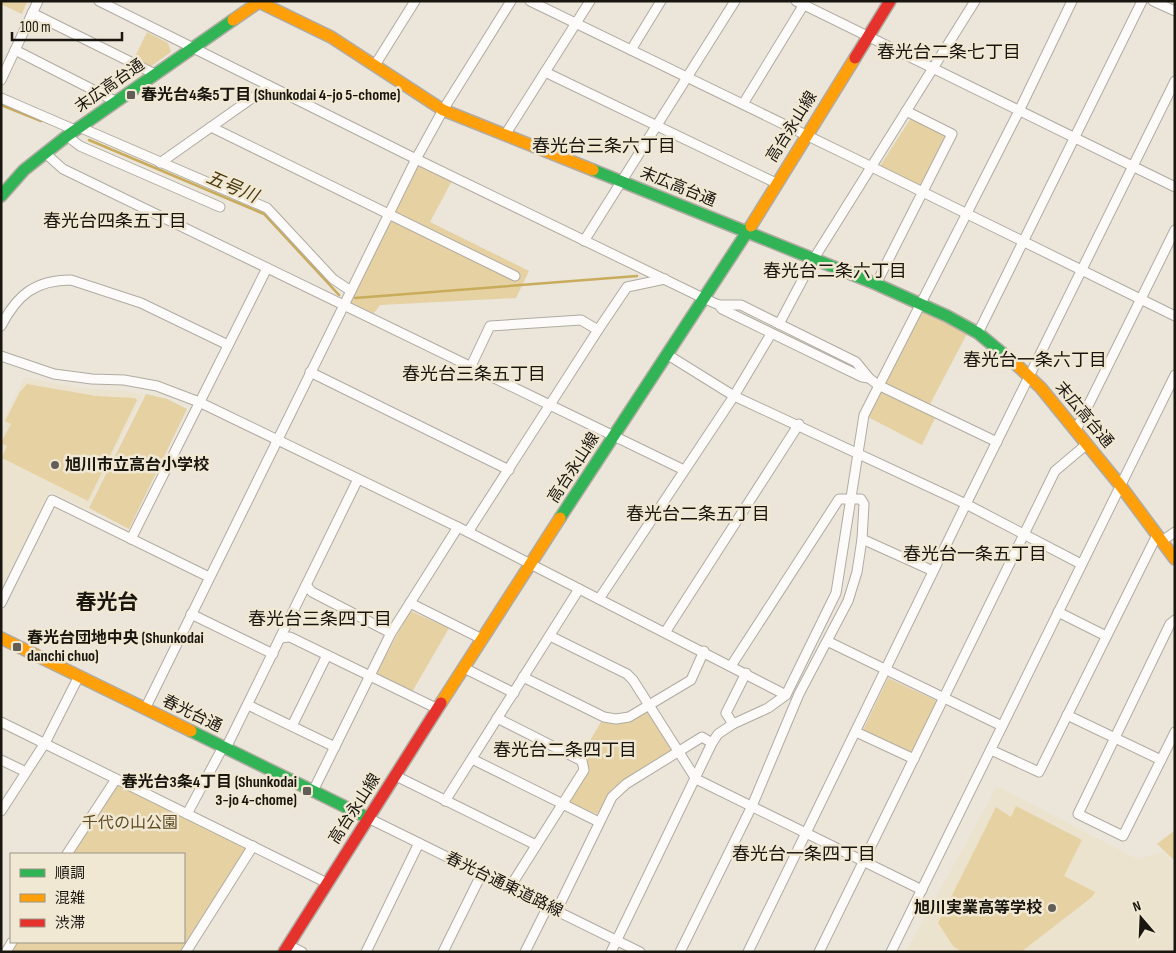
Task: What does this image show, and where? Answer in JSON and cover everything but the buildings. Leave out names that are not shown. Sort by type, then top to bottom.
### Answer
[{"type":"street","points":[[1,80],[38,1]]},
{"type":"street","points":[[99,1],[416,159],[719,305],[771,334],[862,377],[869,378]]},
{"type":"street","points":[[375,65],[415,1]]},
{"type":"street","points":[[145,709],[416,159],[443,110],[511,1]]},
{"type":"street","points":[[530,1],[807,134],[871,168],[1175,316]]},
{"type":"street","points":[[505,135],[590,1]]},
{"type":"street","points":[[631,50],[661,1]]},
{"type":"street","points":[[584,241],[735,1]]},
{"type":"street","name":"高台永山線","points":[[286,948],[482,639],[746,232],[890,1]]},
{"type":"street","points":[[779,324],[813,260],[975,1]]},
{"type":"street","points":[[611,952],[712,743],[718,734],[733,724],[768,708],[786,695],[836,593],[864,414],[1019,111],[1072,1]]},
{"type":"street","points":[[978,333],[1142,1]]},
{"type":"street","points":[[1153,1],[1175,11]]},
{"type":"street","name":"末広高台通","points":[[2,195],[24,170],[74,131],[259,2],[331,37],[443,110],[876,284],[978,333],[1029,376],[1120,485],[1175,559]]},
{"type":"street","points":[[743,104],[802,2],[867,37],[1076,137],[1175,187]]},
{"type":"street","points":[[32,13],[155,74]]},
{"type":"street","points":[[15,50],[117,102]]},
{"type":"street","points":[[545,72],[776,183]]},
{"type":"street","points":[[748,952],[933,571],[1175,81]]},
{"type":"street","points":[[160,163],[269,86]]},
{"type":"street","points":[[1,98],[74,131],[160,163],[267,208],[334,279],[351,291]]},
{"type":"street","points":[[876,284],[952,134],[906,111]]},
{"type":"street","points":[[211,127],[516,276]]},
{"type":"street","points":[[74,131],[80,146],[220,207]]},
{"type":"street","points":[[45,153],[63,169],[684,470]]},
{"type":"street","points":[[1076,430],[1175,230]]},
{"type":"street","points":[[131,539],[267,268]]},
{"type":"street","points":[[468,532],[627,286],[665,279]]},
{"type":"street","points":[[1,326],[11,307],[32,289],[59,280],[71,280],[142,303],[228,345]]},
{"type":"street","points":[[719,305],[741,305],[856,362],[869,378],[878,385],[997,442]]},
{"type":"street","points":[[471,366],[490,326],[581,320],[598,330]]},
{"type":"street","points":[[599,600],[734,396],[771,334]]},
{"type":"street","points":[[668,354],[734,396],[799,424],[966,504],[1081,564]]},
{"type":"street","points":[[1,356],[54,374],[92,379],[124,380],[157,386],[199,402],[458,527],[599,600],[666,631],[786,695]]},
{"type":"street","points":[[310,372],[509,470]]},
{"type":"street","points":[[891,952],[1175,375]]},
{"type":"street","points":[[666,631],[799,424]]},
{"type":"street","points":[[819,952],[1055,471],[1087,444]]},
{"type":"street","points":[[187,814],[248,705],[358,479]]},
{"type":"street","points":[[680,952],[752,806],[799,694],[848,601],[857,572],[862,539],[864,504],[861,499],[839,498],[731,666]]},
{"type":"street","points":[[1,603],[52,500],[209,577]]},
{"type":"street","points":[[312,791],[391,633],[458,527]]},
{"type":"street","points":[[991,750],[1039,772],[1106,636],[1160,538],[1175,532]]},
{"type":"street","points":[[862,539],[933,571]]},
{"type":"street","points":[[306,585],[312,592],[391,633]]},
{"type":"street","points":[[445,801],[579,589]]},
{"type":"street","points":[[410,603],[482,639]]},
{"type":"street","points":[[1058,612],[1106,636]]},
{"type":"street","points":[[191,614],[273,654]]},
{"type":"street","points":[[1175,620],[1170,624],[1078,814],[1123,836],[1175,732]]},
{"type":"street","points":[[550,636],[627,674],[650,705],[696,779],[922,890]]},
{"type":"street","points":[[280,638],[290,637],[438,710]]},
{"type":"street","name":"春光台通","points":[[1,638],[368,818]]},
{"type":"street","points":[[828,642],[1002,726]]},
{"type":"street","points":[[524,678],[604,717],[616,719],[629,716],[691,680],[704,651]]},
{"type":"street","points":[[292,726],[327,655]]},
{"type":"street","points":[[464,668],[514,693]]},
{"type":"street","points":[[733,724],[726,713],[746,673]]},
{"type":"street","points":[[1,811],[5,799],[45,743],[80,676]]},
{"type":"street","points":[[248,705],[335,747]]},
{"type":"street","points":[[1067,715],[1161,760]]},
{"type":"street","points":[[498,718],[582,761],[584,770],[510,887]]},
{"type":"street","points":[[1,722],[327,882]]},
{"type":"street","points":[[856,732],[914,759]]},
{"type":"street","points":[[557,910],[612,797],[626,784],[702,737],[712,743]]},
{"type":"street","points":[[472,759],[599,822]]},
{"type":"street","points":[[1,760],[26,772]]},
{"type":"street","points":[[396,776],[536,845]]},
{"type":"street","points":[[68,853],[116,779]]},
{"type":"street","name":"春光台通東道路線","points":[[368,818],[640,952]]},
{"type":"street","points":[[366,952],[419,843]]},
{"type":"street","points":[[186,952],[253,846]]},
{"type":"street","points":[[443,952],[482,873]]},
{"type":"street","points":[[525,952],[548,906]]},
{"type":"street","points":[[286,948],[302,952]]},
{"type":"shaded area","name":"旭川市立高台小学校","points":[[25,377],[78,388],[143,394],[87,509],[50,491],[1,588],[1,439],[6,430],[4,418]]},
{"type":"shaded area","name":"旭川実業高等学校","points":[[997,786],[1137,859],[1163,852],[1175,865],[1175,952],[906,952]]},
{"type":"green space","points":[[1,1],[27,1],[22,14],[1,4]]},
{"type":"green space","points":[[147,32],[168,43],[171,52],[150,67],[134,59]]},
{"type":"green space","points":[[911,118],[947,136],[920,187],[880,166]]},
{"type":"green space","points":[[416,159],[454,177],[430,222],[529,271],[516,298],[380,305],[371,317],[344,306]]},
{"type":"green space","points":[[921,304],[970,328],[928,408],[938,412],[922,445],[864,415]]},
{"type":"green space","name":"旭川市立高台小学校","points":[[27,384],[96,396],[135,398],[137,400],[88,501],[2,458],[7,446],[1,443],[11,424],[5,421],[20,392]]},
{"type":"green space","points":[[146,394],[167,399],[187,409],[129,529],[89,508]]},
{"type":"green space","points":[[410,611],[449,628],[412,692],[376,674]]},
{"type":"green space","points":[[888,678],[937,701],[912,754],[863,730]]},
{"type":"green space","points":[[648,712],[672,751],[612,789],[597,814],[569,802],[587,762],[582,754],[601,722],[625,722]]},
{"type":"green space","name":"千代の山公園","points":[[118,782],[249,846],[182,952],[8,952],[14,943],[185,943],[185,853],[72,853]]},
{"type":"green space","points":[[1016,806],[1082,840],[1064,876],[1095,892],[1092,897],[1021,952],[962,952],[953,946],[938,923],[996,807],[1011,817]]},
{"type":"green space","points":[[1175,830],[1175,861],[1157,844]]},
{"type":"waterway","name":"五号川","points":[[1,105],[41,121]]},
{"type":"waterway","name":"五号川","points":[[89,140],[264,214],[339,295]]},
{"type":"waterway","name":"五号川","points":[[355,298],[637,276]]},
{"type":"traffic: fast","points":[[1,196],[24,170],[67,136],[233,20]]},
{"type":"traffic: fast","points":[[593,170],[876,284],[947,316],[978,333],[1018,366]]},
{"type":"traffic: fast","points":[[560,518],[751,226]]},
{"type":"traffic: fast","points":[[191,731],[368,818]]},
{"type":"traffic: slow","points":[[233,20],[259,2],[331,37],[443,110],[593,170]]},
{"type":"traffic: slow","points":[[751,226],[855,58]]},
{"type":"traffic: slow","points":[[1018,366],[1041,388],[1120,485],[1175,559]]},
{"type":"traffic: slow","points":[[441,703],[560,518]]},
{"type":"traffic: slow","points":[[1,638],[191,731]]},
{"type":"traffic: jam","points":[[855,58],[890,1]]},
{"type":"traffic: jam","points":[[284,952],[441,703]]},
{"type":"place","name":"春光台4条5丁目 (Shunkodai 4-jo 5-chome)","points":[[131,95]]},
{"type":"place","name":"旭川市立高台小学校","points":[[55,465]]},
{"type":"place","name":"春光台団地中央 (Shunkodai danchi chuo)","points":[[17,647]]},
{"type":"place","name":"春光台3条4丁目 (Shunkodai 3-jo 4-chome)","points":[[307,791]]},
{"type":"place","name":"旭川実業高等学校","points":[[1052,908]]},
{"type":"district","name":"春光台二条七丁目","points":[[949,52]]},
{"type":"district","name":"春光台三条六丁目","points":[[604,146]]},
{"type":"district","name":"春光台四条五丁目","points":[[115,221]]},
{"type":"district","name":"春光台二条六丁目","points":[[835,271]]},
{"type":"district","name":"春光台一条六丁目","points":[[1035,360]]},
{"type":"district","name":"春光台三条五丁目","points":[[474,374]]},
{"type":"district","name":"春光台二条五丁目","points":[[698,514]]},
{"type":"district","name":"春光台一条五丁目","points":[[975,554]]},
{"type":"district","name":"春光台","points":[[107,602]]},
{"type":"district","name":"春光台三条四丁目","points":[[320,619]]},
{"type":"district","name":"春光台二条四丁目","points":[[565,750]]},
{"type":"district","name":"春光台一条四丁目","points":[[804,854]]}]
